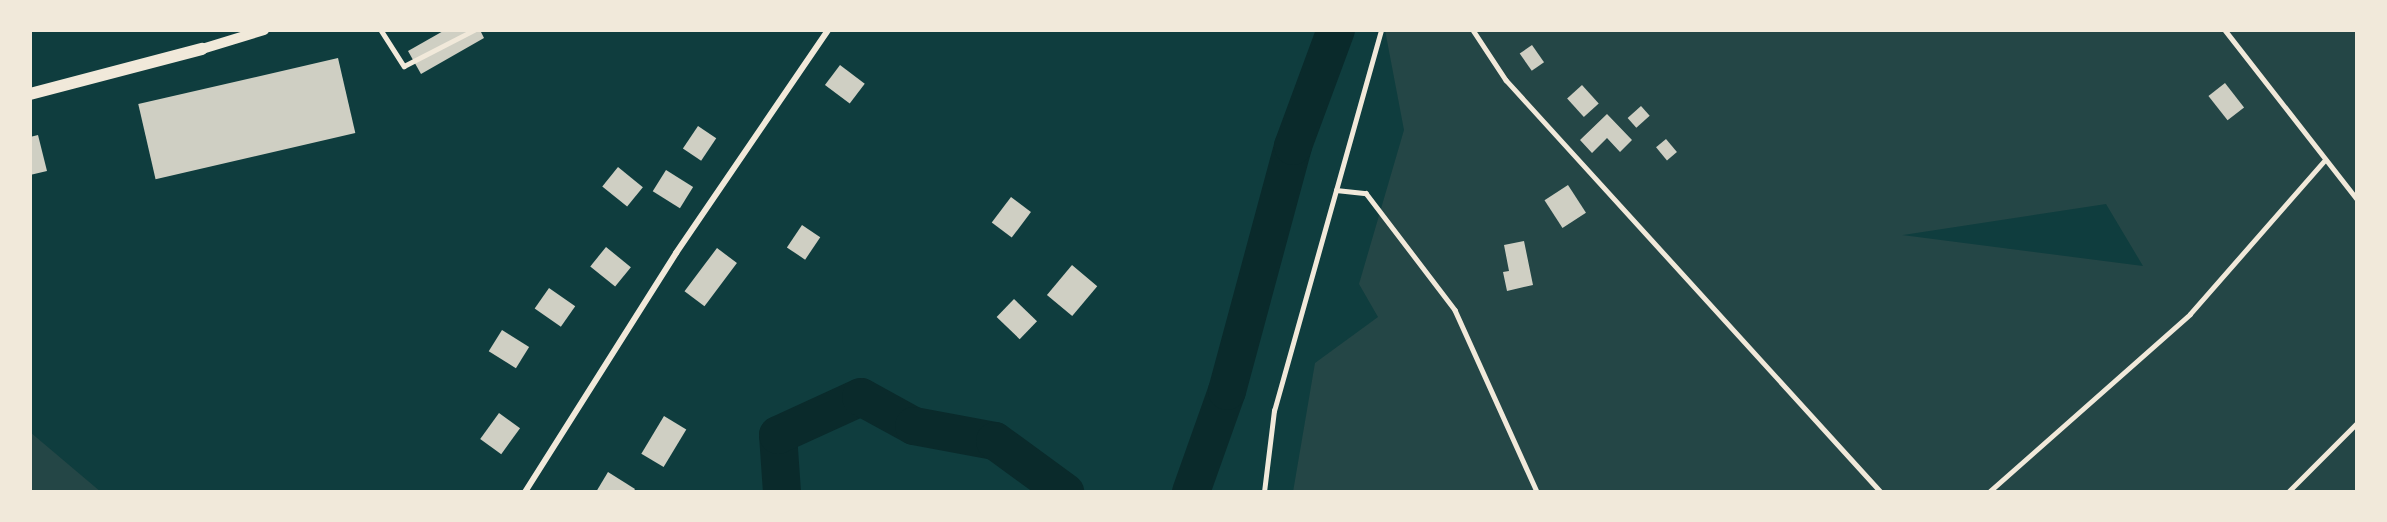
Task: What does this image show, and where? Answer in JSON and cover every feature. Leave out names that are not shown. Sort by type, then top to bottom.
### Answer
[{"type":"main road","points":[[30,94],[202,50]]},
{"type":"street","points":[[202,50],[264,30]]},
{"type":"street","points":[[525,492],[676,253],[828,30]]},
{"type":"lane","points":[[381,30],[404,66],[474,30]]},
{"type":"lane","points":[[1264,492],[1274,411],[1381,30]]},
{"type":"lane","points":[[1473,30],[1506,80],[1881,492]]},
{"type":"lane","points":[[2225,30],[2357,200]]},
{"type":"lane","points":[[1989,492],[2190,314],[2325,160]]},
{"type":"lane","points":[[1336,190],[1366,193],[1455,310],[1537,492]]},
{"type":"lane","points":[[2288,492],[2357,423]]},
{"type":"shaded area","points":[[1385,30],[2357,30],[2357,492],[1293,492],[1315,363],[1378,317],[1359,284],[1404,130]],"holes":[[[2106,204],[2143,266],[1902,235]]]},
{"type":"shaded area","points":[[30,432],[101,492],[30,492]]},
{"type":"building","points":[[445,30],[480,30],[484,38],[421,74],[408,51]]},
{"type":"building","points":[[1532,45],[1544,62],[1532,71],[1520,54]]},
{"type":"building","points":[[338,58],[355,133],[156,179],[138,104]]},
{"type":"building","points":[[840,65],[865,84],[850,104],[825,85]]},
{"type":"building","points":[[2225,83],[2244,107],[2228,120],[2208,96]]},
{"type":"building","points":[[1582,85],[1599,104],[1584,117],[1567,98]]},
{"type":"building","points":[[1641,106],[1650,116],[1636,128],[1628,118]]},
{"type":"building","points":[[1607,114],[1632,140],[1620,152],[1607,138],[1592,153],[1580,140]]},
{"type":"building","points":[[698,126],[716,138],[701,161],[683,148]]},
{"type":"building","points":[[38,135],[47,171],[30,175],[30,137]]},
{"type":"building","points":[[1666,139],[1677,152],[1667,160],[1656,147]]},
{"type":"building","points":[[618,167],[643,187],[627,207],[602,186]]},
{"type":"building","points":[[666,170],[693,187],[680,208],[653,191]]},
{"type":"building","points":[[1568,185],[1586,213],[1562,228],[1545,200]]},
{"type":"building","points":[[1011,197],[1031,212],[1012,238],[992,223]]},
{"type":"building","points":[[802,225],[820,237],[805,260],[787,247]]},
{"type":"building","points":[[1524,241],[1533,285],[1507,291],[1503,272],[1509,271],[1504,245]]},
{"type":"building","points":[[606,247],[631,267],[615,287],[590,266]]},
{"type":"building","points":[[717,248],[737,263],[704,306],[685,291]]},
{"type":"building","points":[[1072,265],[1097,286],[1072,316],[1047,295]]},
{"type":"building","points":[[549,288],[575,306],[561,327],[535,308]]},
{"type":"building","points":[[1014,299],[1037,321],[1020,339],[997,317]]},
{"type":"building","points":[[502,330],[529,347],[516,368],[489,351]]},
{"type":"building","points":[[499,413],[520,428],[501,454],[480,439]]},
{"type":"building","points":[[664,416],[686,429],[664,467],[641,454]]},
{"type":"building","points":[[608,472],[635,489],[633,492],[596,492]]},
{"type":"waterway","points":[[1191,492],[1227,391],[1293,146],[1336,30]]},
{"type":"waterway","points":[[782,492],[778,435],[861,397],[914,426],[995,441],[1065,492]]}]
